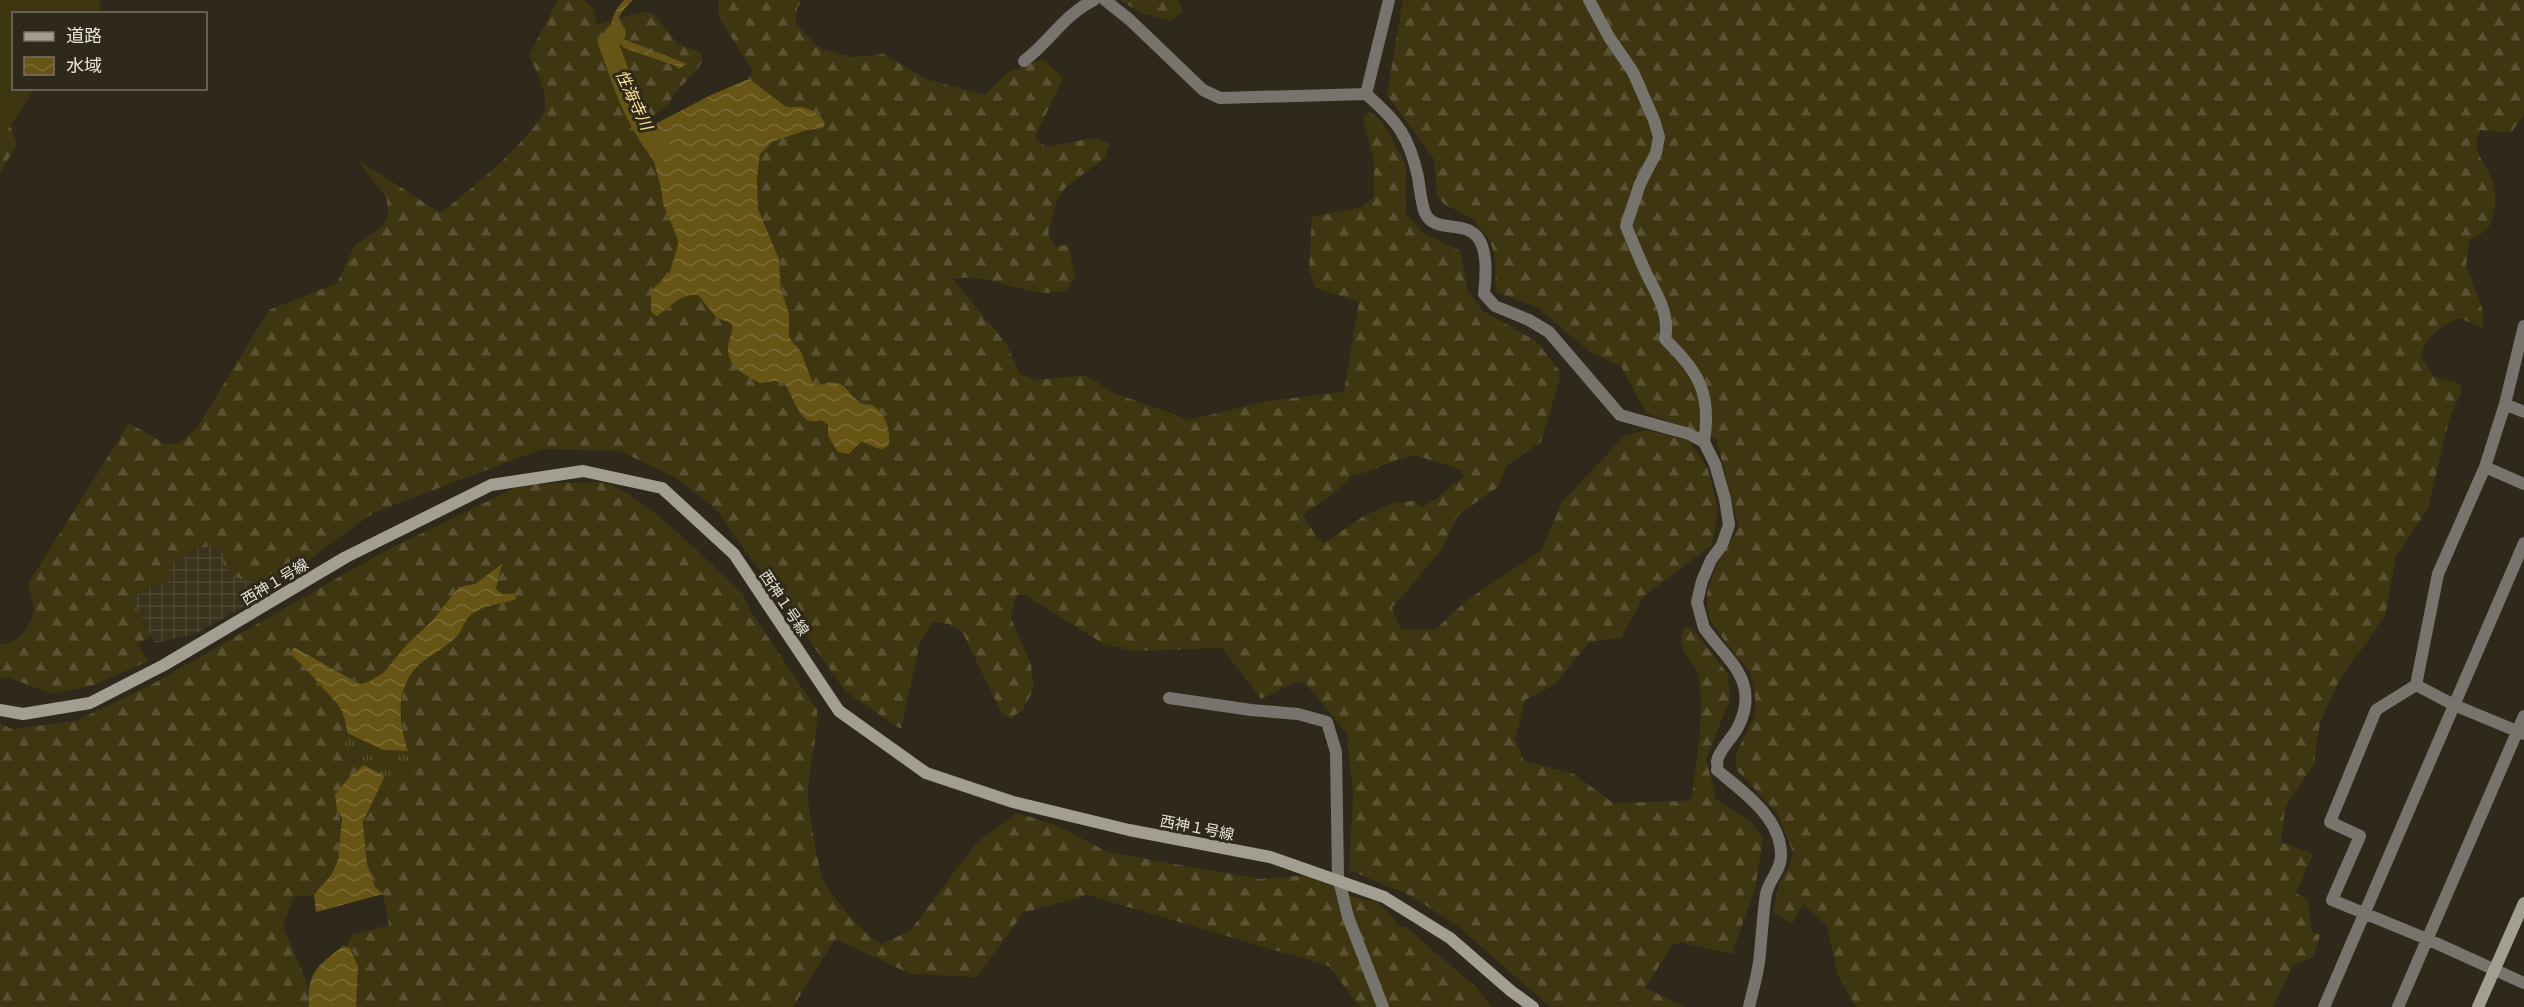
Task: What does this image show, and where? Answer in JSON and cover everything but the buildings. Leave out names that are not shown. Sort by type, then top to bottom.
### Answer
[{"type":"street","points":[[1024,61],[1036,52],[1062,22],[1094,0]]},
{"type":"street","points":[[1106,0],[1203,90],[1220,98],[1366,94],[1402,129],[1413,153],[1425,213],[1433,222],[1466,229],[1475,234],[1484,248],[1487,267],[1484,294],[1495,306],[1529,320],[1549,332],[1620,415],[1689,434],[1704,442]]},
{"type":"street","points":[[1366,94],[1389,0]]},
{"type":"street","points":[[1589,0],[1609,37],[1633,72],[1659,136],[1656,153],[1640,184],[1626,226],[1648,278],[1660,297],[1664,315],[1665,339],[1684,357],[1701,380],[1705,397],[1704,442],[1715,464],[1725,499],[1729,525],[1722,545],[1711,560],[1702,581],[1697,602],[1700,620],[1743,678],[1746,689],[1745,710],[1738,727],[1717,762],[1717,770],[1752,799],[1772,825],[1779,840],[1781,856],[1767,891],[1760,954],[1749,1007]]},
{"type":"street","points":[[2524,326],[2505,404],[2485,467],[2438,574],[2416,685],[2376,710],[2330,822],[2360,836],[2332,900],[2427,939],[2524,983]]},
{"type":"street","points":[[2505,404],[2524,412]]},
{"type":"street","points":[[2485,467],[2524,484]]},
{"type":"street","name":"西神１号線","points":[[0,710],[23,714],[90,703],[164,665],[346,557],[491,485],[584,471],[662,488],[734,554],[839,711],[926,773],[1013,802],[1129,830],[1270,857],[1384,897],[1450,938],[1533,1007]]},
{"type":"street","points":[[2324,1007],[2524,543]]},
{"type":"street","points":[[2416,685],[2454,705],[2521,733]]},
{"type":"street","points":[[1169,698],[1251,710],[1298,714],[1327,722],[1336,752],[1339,881],[1348,917],[1383,1007]]},
{"type":"street","points":[[2397,1007],[2521,733],[2524,716]]},
{"type":"street","points":[[2478,1007],[2524,903]]},
{"type":"shaded area","points":[[219,546],[223,552],[224,564],[241,579],[275,585],[277,588],[193,635],[155,643],[131,599],[153,585],[169,580],[171,565],[198,548]]},
{"type":"green space","points":[[0,0],[91,0],[83,12],[12,12],[12,90],[33,90],[0,142]]},
{"type":"green space","points":[[78,0],[99,0],[101,6],[97,12],[70,12]]},
{"type":"green space","points":[[558,0],[585,0],[593,9],[597,25],[644,12],[652,13],[678,44],[702,53],[702,62],[698,68],[675,93],[666,107],[633,130],[638,133],[638,138],[654,162],[663,204],[678,244],[672,269],[666,279],[651,291],[651,312],[657,316],[681,298],[698,295],[717,318],[731,322],[733,331],[728,342],[760,383],[784,382],[797,409],[825,421],[829,429],[853,452],[861,442],[866,442],[878,450],[889,445],[886,422],[880,412],[855,399],[840,384],[832,382],[818,385],[812,381],[801,352],[789,337],[789,314],[781,290],[779,259],[758,209],[757,178],[760,154],[772,142],[807,130],[823,128],[825,123],[818,114],[811,110],[785,106],[751,80],[746,80],[753,71],[719,18],[718,0],[802,0],[797,8],[796,24],[818,47],[850,57],[884,54],[926,79],[984,95],[1009,72],[1043,59],[1063,78],[1035,137],[1046,147],[1093,138],[1109,143],[1105,158],[1066,187],[1057,200],[1048,233],[1055,246],[1068,245],[1075,276],[1067,290],[1052,293],[967,277],[953,279],[1007,345],[1020,374],[1037,380],[1086,375],[1114,393],[1189,420],[1267,401],[1344,392],[1359,302],[1315,288],[1309,271],[1312,217],[1362,207],[1374,197],[1374,161],[1363,118],[1369,111],[1382,121],[1406,165],[1406,214],[1422,232],[1460,251],[1468,291],[1483,311],[1536,341],[1559,370],[1560,378],[1541,442],[1507,465],[1498,487],[1458,515],[1440,552],[1392,608],[1401,629],[1435,630],[1466,601],[1541,551],[1562,502],[1624,436],[1648,430],[1689,441],[1708,469],[1718,510],[1712,545],[1644,596],[1621,638],[1590,642],[1554,685],[1525,700],[1515,740],[1524,761],[1574,774],[1613,803],[1684,801],[1692,798],[1699,738],[1701,693],[1697,671],[1684,650],[1682,637],[1684,628],[1692,628],[1728,674],[1730,699],[1706,759],[1716,799],[1751,822],[1763,838],[1755,888],[1732,954],[1680,942],[1672,946],[1645,988],[1685,1007],[1550,1007],[1459,927],[1411,896],[1349,870],[1353,795],[1347,734],[1306,684],[1297,682],[1261,699],[1222,648],[1132,651],[1102,643],[1025,595],[1016,595],[1011,618],[1031,665],[1034,688],[1023,710],[1010,718],[1002,714],[963,633],[950,624],[933,622],[920,642],[901,729],[846,692],[715,508],[676,478],[620,451],[542,449],[373,513],[275,585],[246,580],[233,575],[224,564],[219,546],[198,548],[171,565],[169,580],[153,585],[131,599],[151,636],[138,644],[148,661],[94,685],[53,694],[7,677],[0,679],[0,644],[17,638],[29,625],[33,613],[28,584],[129,423],[165,444],[178,444],[197,428],[269,310],[337,283],[355,245],[383,226],[388,215],[387,199],[356,158],[440,213],[499,164],[530,132],[545,108],[543,88],[529,55]],"holes":[[[1415,455],[1461,470],[1464,476],[1438,498],[1421,508],[1415,501],[1390,504],[1367,514],[1325,543],[1318,539],[1303,515],[1335,492],[1351,476],[1407,457]]]},
{"type":"green space","points":[[1120,0],[1178,0],[1183,12],[1171,21],[1141,13]]},
{"type":"green space","points":[[1403,0],[2524,0],[2524,114],[2511,133],[2480,130],[2477,147],[2481,160],[2492,178],[2495,196],[2490,224],[2484,232],[2469,242],[2466,265],[2483,311],[2483,328],[2459,318],[2446,324],[2435,333],[2423,349],[2421,356],[2434,377],[2459,383],[2462,391],[2449,420],[2428,508],[2396,557],[2385,616],[2350,663],[2337,685],[2320,723],[2314,764],[2285,808],[2281,842],[2313,854],[2296,893],[2308,900],[2312,932],[2320,935],[2314,956],[2293,966],[2273,1007],[1856,1007],[1837,973],[1827,926],[1803,904],[1792,924],[1773,912],[1779,883],[1789,868],[1793,852],[1777,813],[1736,769],[1736,756],[1754,715],[1754,688],[1750,672],[1718,632],[1710,619],[1707,607],[1707,595],[1714,571],[1739,527],[1716,439],[1646,413],[1621,366],[1590,352],[1537,307],[1496,292],[1495,256],[1489,239],[1473,219],[1444,204],[1437,195],[1434,159],[1387,95]]},
{"type":"green space","points":[[13,90],[6,113],[17,145],[0,173],[0,95]]},
{"type":"green space","points":[[600,482],[633,497],[652,511],[743,594],[750,610],[817,710],[808,797],[821,873],[827,887],[841,905],[874,940],[881,944],[910,931],[976,843],[1017,813],[1058,826],[1107,852],[1260,879],[1309,875],[1351,896],[1377,902],[1400,927],[1406,927],[1477,988],[1491,1007],[1360,1007],[1329,966],[1087,895],[1023,913],[977,977],[911,974],[835,939],[793,1007],[356,1007],[358,967],[353,952],[347,946],[352,935],[389,925],[383,894],[375,887],[367,864],[363,822],[385,776],[410,771],[401,717],[404,691],[409,678],[419,666],[456,638],[472,614],[484,608],[515,600],[517,593],[502,594],[496,589],[502,565],[475,584],[459,587],[432,621],[407,644],[383,673],[368,682],[361,684],[295,647],[290,654],[308,669],[339,706],[346,726],[344,748],[354,762],[364,765],[351,775],[337,811],[340,817],[341,834],[339,853],[333,870],[314,895],[294,897],[283,926],[308,986],[309,1007],[0,1007],[0,724],[12,729],[76,721],[149,686],[383,552],[523,484]]},
{"type":"green space","points":[[347,733],[383,750],[408,751],[410,772],[385,776],[358,762],[344,748]]},
{"type":"water","points":[[624,0],[633,0],[619,17],[618,26],[621,38],[687,64],[678,69],[676,66],[624,48],[618,42],[612,30],[612,24],[615,12]]},
{"type":"water","points":[[751,80],[785,106],[811,110],[818,114],[825,123],[823,128],[807,130],[772,142],[760,154],[757,178],[758,209],[779,259],[781,290],[789,314],[789,337],[801,352],[812,381],[818,385],[832,382],[840,384],[855,399],[876,408],[883,416],[888,428],[889,445],[885,448],[878,449],[861,442],[849,454],[838,452],[828,436],[828,425],[821,420],[814,422],[802,416],[784,383],[775,381],[760,383],[736,367],[729,356],[728,349],[731,323],[717,318],[698,295],[681,298],[657,316],[651,312],[651,291],[670,272],[678,244],[663,204],[654,162],[638,138],[638,133],[711,95]]},
{"type":"water","points":[[502,564],[496,589],[502,594],[518,593],[515,600],[484,608],[472,614],[458,635],[448,645],[419,665],[405,684],[401,717],[408,751],[383,750],[347,733],[342,711],[290,654],[294,647],[360,684],[368,682],[383,673],[407,644],[432,621],[459,587],[475,584]]},
{"type":"water","points":[[364,765],[385,776],[363,822],[367,864],[375,887],[383,894],[316,912],[314,895],[331,875],[338,860],[342,818],[337,811],[335,795],[351,775]]},
{"type":"water","points":[[343,946],[350,948],[358,966],[356,1007],[309,1007],[312,977],[326,959]]},
{"type":"waterway","name":"性海寺川","points":[[616,33],[608,43],[624,85],[636,115],[652,140],[662,150]]}]
